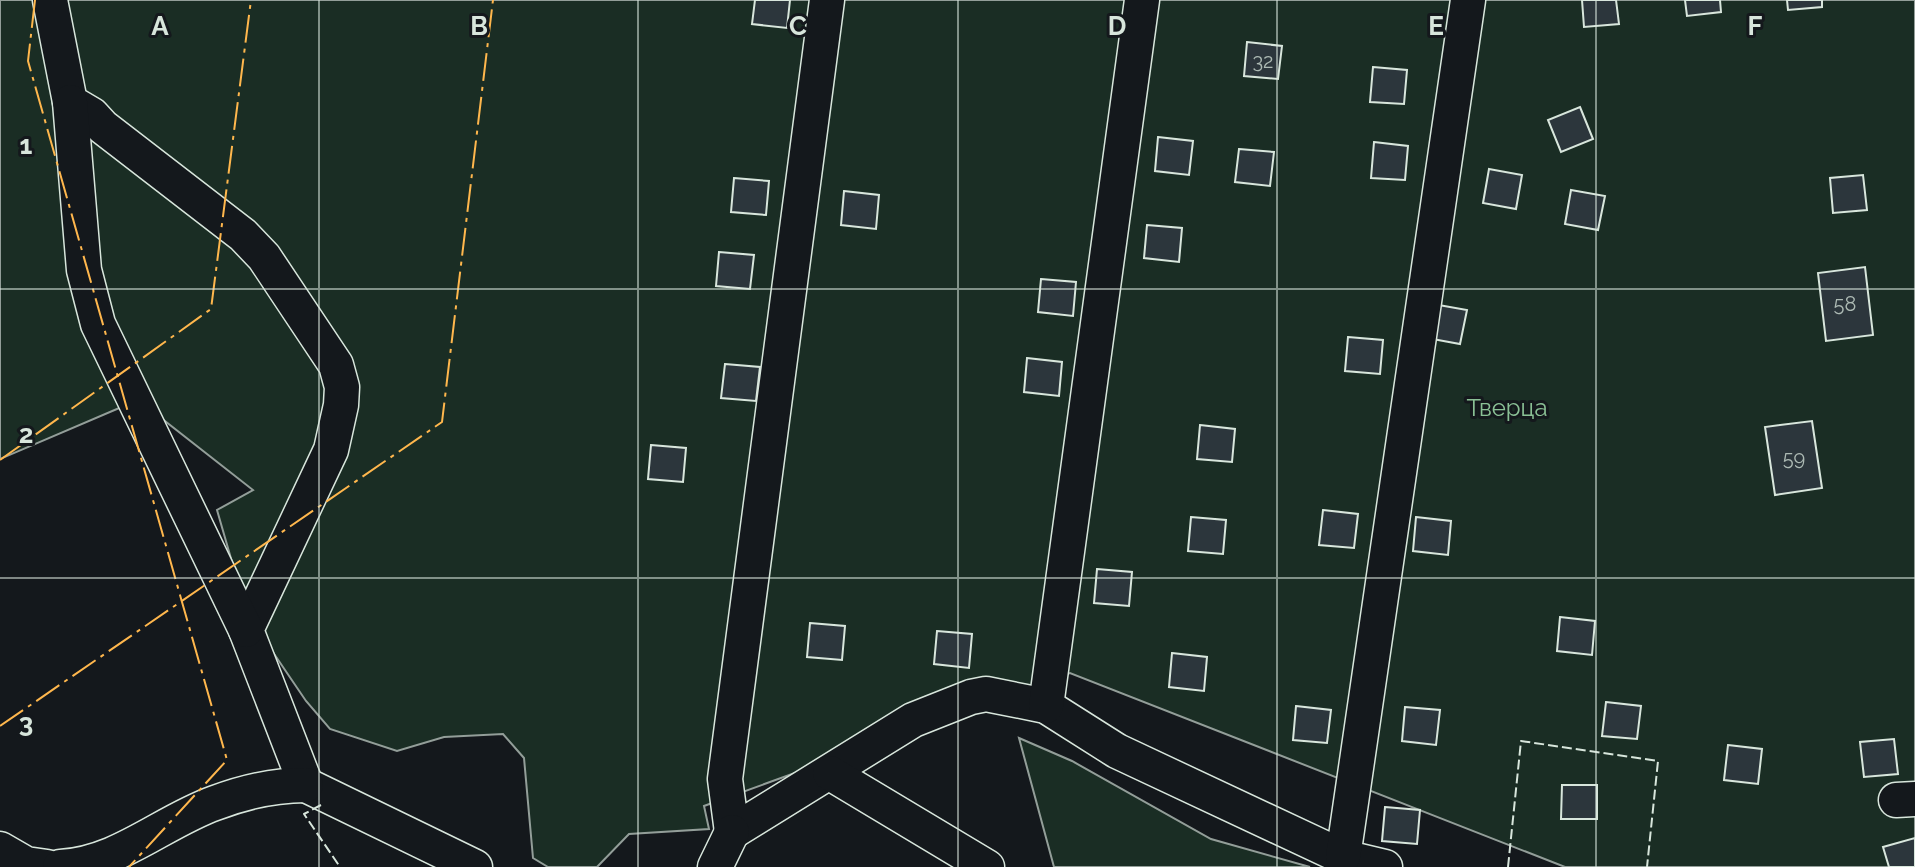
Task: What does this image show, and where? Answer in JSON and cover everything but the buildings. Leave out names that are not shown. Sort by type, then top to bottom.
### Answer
[{"type":"street","points":[[50,0],[70,102],[84,270],[98,324],[246,630],[306,785]]},
{"type":"street","points":[[716,867],[732,832],[725,779],[827,0]]},
{"type":"street","points":[[1046,706],[1142,0]]},
{"type":"street","points":[[1343,857],[1468,0]]},
{"type":"street","points":[[70,102],[92,115],[103,127],[243,235],[264,257],[336,365],[342,387],[341,405],[331,450],[246,630]]},
{"type":"street","points":[[732,832],[913,720],[986,694],[1046,706],[1117,751],[1343,857],[1385,867]]},
{"type":"street","points":[[830,773],[987,867]]},
{"type":"street","points":[[60,867],[97,862],[214,803],[281,785],[306,785],[475,867]]},
{"type":"street","points":[[0,849],[26,864],[47,867]]},
{"type":"green space","name":"Тверца","points":[[0,0],[1915,0],[1915,867],[1565,867],[1070,673],[704,806],[709,829],[629,834],[597,867],[548,867],[533,858],[524,758],[503,734],[444,737],[397,751],[330,729],[306,701],[247,614],[217,510],[253,490],[138,400],[0,459]]},
{"type":"green space","points":[[1019,738],[1072,761],[1211,839],[1310,867],[1054,867]]},
{"type":"fence","points":[[1508,867],[1521,741],[1658,761],[1647,867]]},
{"type":"fence","points":[[321,805],[304,814],[340,867]]},
{"type":"power","points":[[35,0],[28,61],[227,760],[129,867]]},
{"type":"power","points":[[0,460],[211,309],[251,0]]},
{"type":"power","points":[[0,726],[442,422],[493,0]]}]
